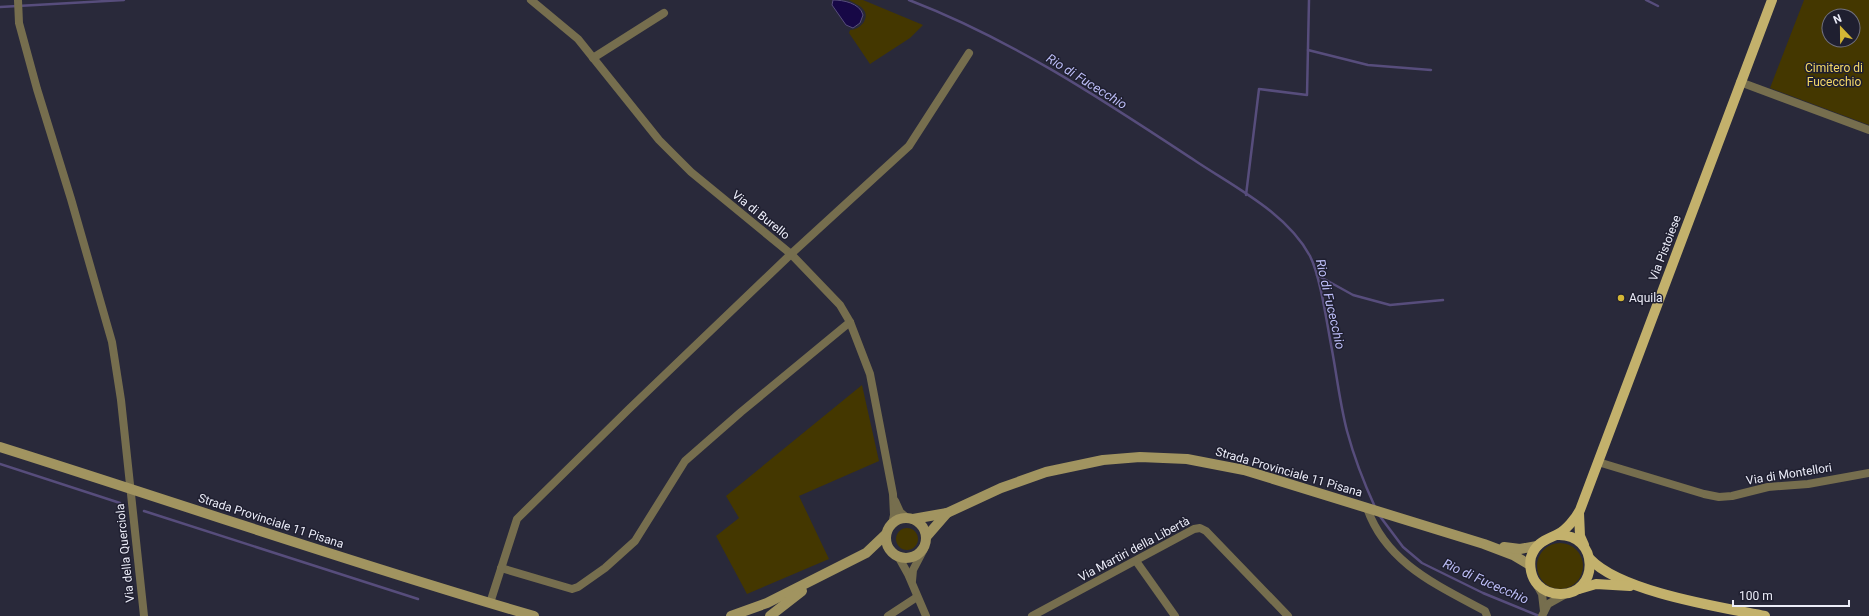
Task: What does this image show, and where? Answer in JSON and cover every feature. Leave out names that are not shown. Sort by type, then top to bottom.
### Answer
[{"type":"main road","name":"Via Pistoiese","points":[[1557,535],[1564,530],[1579,513],[1772,0]]},
{"type":"main road","name":"Strada Provinciale 11 Pisana","points":[[0,447],[130,487],[325,553],[534,616]]},
{"type":"main road","name":"Strada Provinciale 11 Pisana","points":[[892,524],[898,519],[947,513],[1001,488],[1046,472],[1103,460],[1140,457],[1187,459],[1244,470],[1389,514],[1484,544],[1513,555],[1530,565]]},
{"type":"main road","name":"Strada Provinciale 11 Pisana","points":[[924,549],[927,536],[947,513]]},
{"type":"main road","name":"Via Pistoiese","points":[[1579,513],[1580,536],[1585,547]]},
{"type":"main road","points":[[910,518],[923,525],[927,536]]},
{"type":"main road","points":[[731,616],[767,603],[866,553],[886,534],[892,524]]},
{"type":"main road","points":[[886,534],[887,545],[896,555]]},
{"type":"main road","points":[[1571,592],[1583,585],[1588,577],[1590,559],[1585,547],[1572,537],[1557,535],[1546,538],[1537,546],[1532,555],[1530,565],[1536,582],[1550,593],[1571,592],[1596,584],[1636,586],[1765,616]]},
{"type":"main road","name":"Strada Provinciale 11 Pisana","points":[[1484,544],[1520,549],[1537,546]]},
{"type":"main road","points":[[866,553],[886,551],[906,558],[914,557],[924,549]]},
{"type":"main road","points":[[1590,559],[1606,572],[1636,586]]},
{"type":"main road","points":[[770,616],[823,576]]},
{"type":"street","name":"Via della Querciola","points":[[18,0],[19,18],[37,90],[71,199],[112,342],[121,400],[144,616]]},
{"type":"street","name":"Via di Burello","points":[[531,0],[578,39],[659,140],[691,172],[791,254],[840,305],[850,322],[870,374],[893,494],[894,515],[892,524]]},
{"type":"street","points":[[593,58],[664,13]]},
{"type":"street","points":[[490,603],[517,519],[791,254],[909,146],[969,53]]},
{"type":"street","points":[[1740,82],[1869,130]]},
{"type":"street","points":[[501,568],[572,589],[578,587],[604,568],[635,541],[685,461],[850,322]]},
{"type":"street","name":"Via di Montellori","points":[[1598,462],[1704,494],[1719,497],[1732,496],[1768,487],[1808,484],[1869,473]]},
{"type":"street","name":"Via di Burello","points":[[893,494],[900,512],[910,518]]},
{"type":"street","points":[[1364,507],[1376,530],[1397,556],[1410,568],[1485,611],[1487,616]]},
{"type":"street","name":"Via Martiri della Libertà","points":[[1032,616],[1194,529],[1202,528],[1288,616]]},
{"type":"street","points":[[912,582],[913,570],[924,549]]},
{"type":"street","points":[[896,555],[912,582],[926,616]]},
{"type":"street","points":[[1136,561],[1175,616]]},
{"type":"street","points":[[1536,582],[1542,594],[1543,613]]},
{"type":"street","points":[[1543,613],[1548,604],[1571,592]]},
{"type":"street","points":[[888,616],[917,597]]},
{"type":"green space","points":[[849,0],[863,0],[923,25],[910,38],[870,64],[849,33],[850,30],[861,26],[865,20],[865,12],[860,6]]},
{"type":"green space","name":"Cimitero di Fucecchio","points":[[1804,0],[1869,0],[1869,125],[1770,88]]},
{"type":"green space","points":[[862,385],[879,461],[799,496],[829,559],[747,594],[716,536],[739,518],[726,496]]},
{"type":"green space","points":[[907,528],[915,531],[918,539],[915,547],[907,550],[899,547],[896,539],[899,531]]},
{"type":"green space","points":[[1560,543],[1573,547],[1579,553],[1583,566],[1579,579],[1573,585],[1560,589],[1547,585],[1541,579],[1537,566],[1541,553],[1547,547]]},
{"type":"shaded area","points":[[833,0],[855,5],[863,15],[860,23],[853,28],[846,25],[832,5]]},
{"type":"waterway","name":"Rio di Fucecchio","points":[[0,7],[124,0]]},
{"type":"waterway","name":"Rio di Fucecchio","points":[[909,0],[984,33],[1091,93],[1258,202],[1273,213],[1300,240],[1314,265],[1323,302],[1340,401],[1347,431],[1360,470],[1375,507]]},
{"type":"waterway","points":[[1246,195],[1259,89],[1307,95],[1309,0]]},
{"type":"waterway","points":[[1646,0],[1658,6]]},
{"type":"waterway","points":[[1308,50],[1368,65],[1431,70]]},
{"type":"waterway","points":[[1317,275],[1353,295],[1390,305],[1443,300]]},
{"type":"waterway","points":[[0,464],[120,503]]},
{"type":"waterway","points":[[144,511],[418,599]]},
{"type":"waterway","name":"Rio di Fucecchio","points":[[1379,515],[1403,547],[1422,563],[1483,593],[1539,616]]},
{"type":"place","name":"Aquila","points":[[1621,298]]}]
